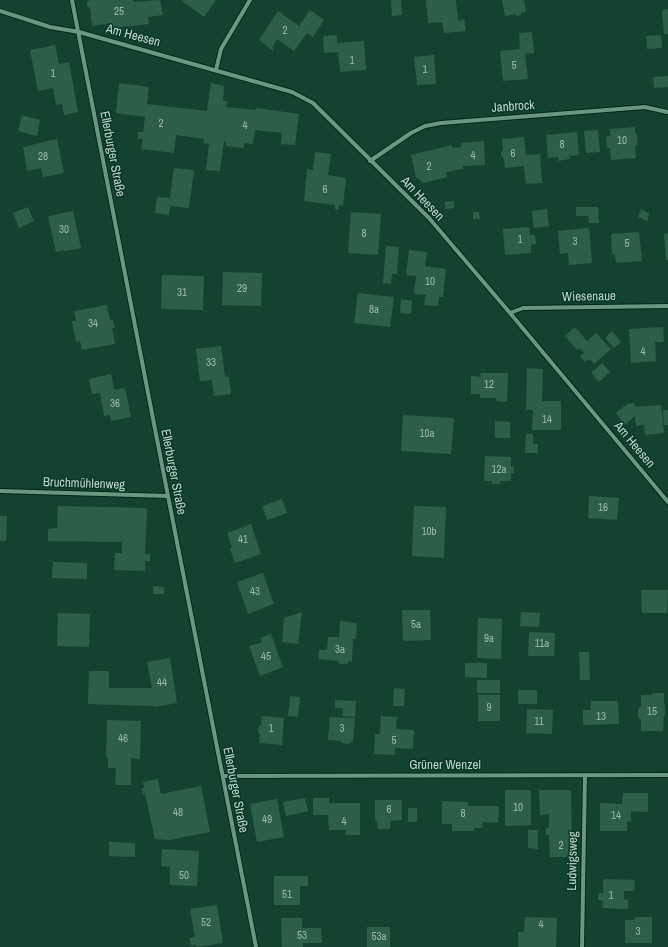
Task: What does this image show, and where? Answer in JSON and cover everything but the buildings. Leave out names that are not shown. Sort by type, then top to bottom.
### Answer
[{"type":"street","name":"Ellerburger Straße","points":[[72,0],[256,947]]},
{"type":"street","points":[[216,70],[221,49],[250,0]]},
{"type":"street","name":"Am Heesen","points":[[0,11],[50,27],[79,32],[292,92],[313,104],[370,162],[429,218],[668,502]]},
{"type":"street","name":"Janbrock","points":[[370,162],[411,133],[425,126],[441,122],[645,107],[667,112]]},
{"type":"street","name":"Wiesenaue","points":[[510,313],[524,308],[668,306]]},
{"type":"street","name":"Bruchmühlenweg","points":[[0,491],[168,496]]},
{"type":"street","name":"Ludwigsweg","points":[[582,947],[585,775]]},
{"type":"street","name":"Grüner Wenzel","points":[[223,776],[668,775]]}]
